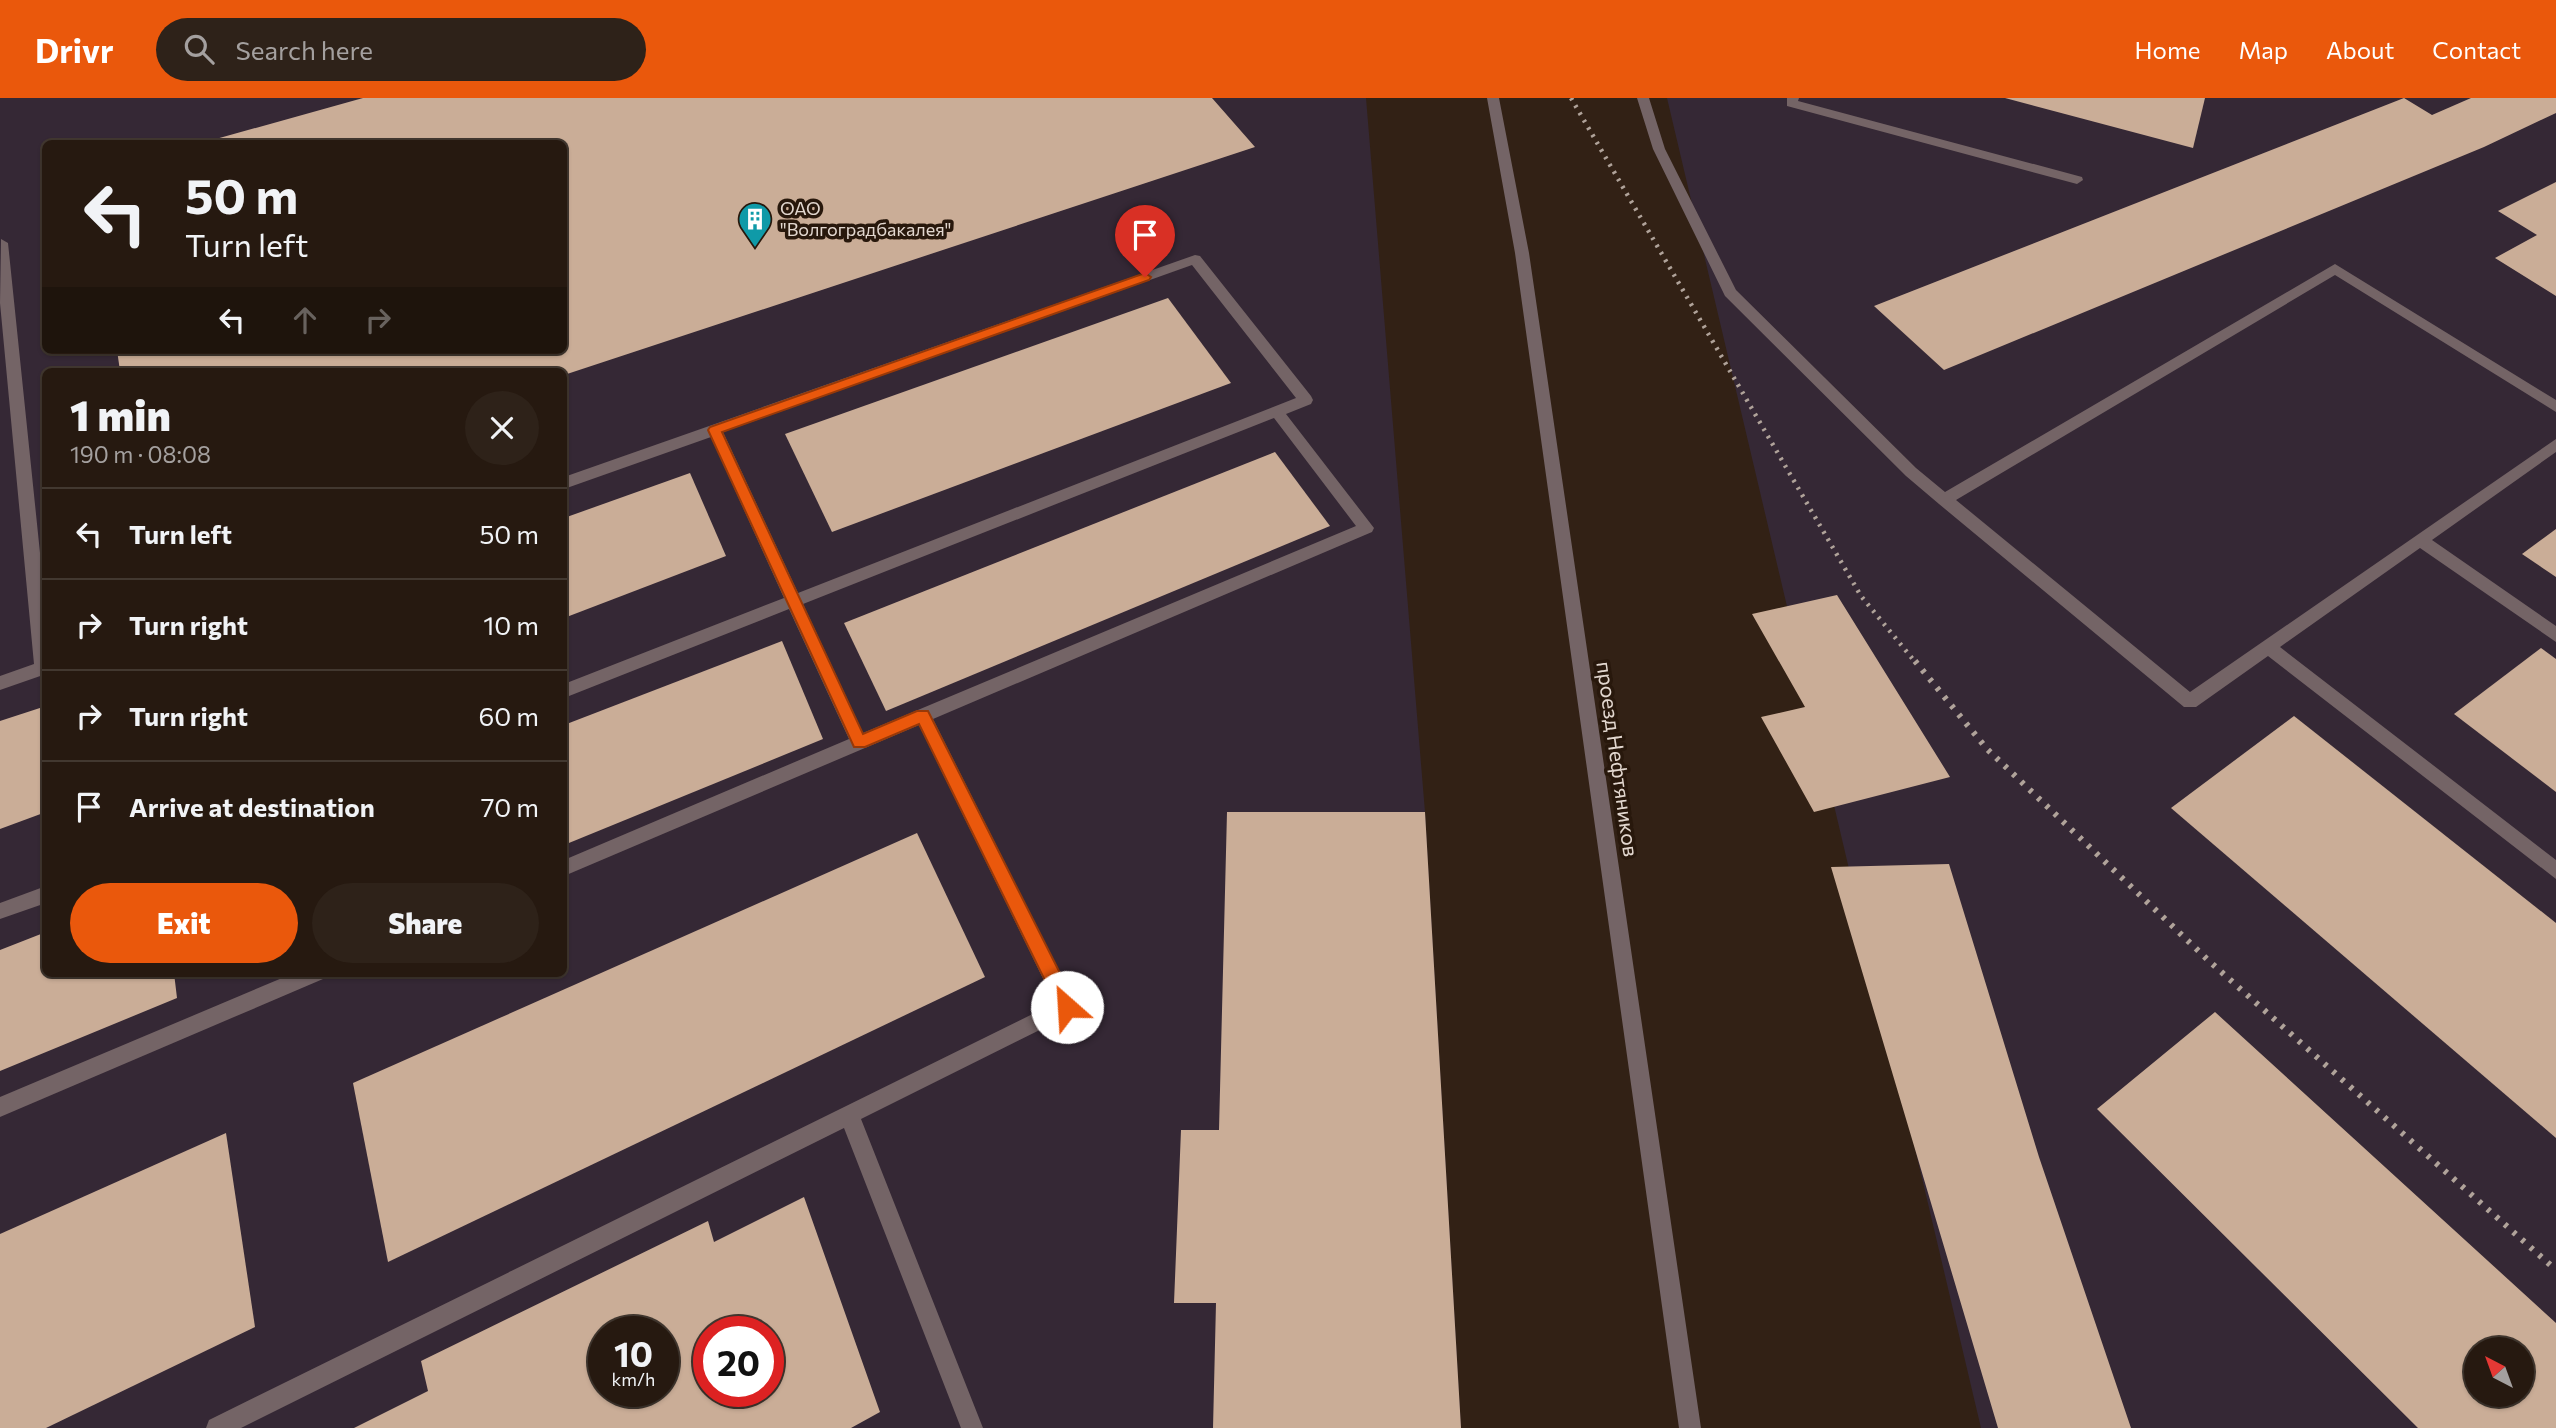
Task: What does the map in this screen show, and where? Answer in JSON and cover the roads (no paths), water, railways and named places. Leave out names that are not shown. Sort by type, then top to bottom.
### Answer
[{"type":"street","name":"проезд Нефтяников","points":[[1493,98],[1522,253],[1690,1428]]},
{"type":"street","points":[[1643,98],[1659,149],[1730,293],[1901,463],[2190,702],[2556,444]]},
{"type":"street","points":[[1793,98],[1791,103],[2077,180]]},
{"type":"street","points":[[1,243],[42,648]]},
{"type":"street","points":[[567,483],[1195,259],[1306,400],[567,690]]},
{"type":"street","points":[[1944,500],[2334,269],[2556,407]]},
{"type":"street","points":[[567,867],[1366,528],[1276,411]]},
{"type":"street","points":[[715,430],[859,743]]},
{"type":"street","points":[[2420,540],[2556,635]]},
{"type":"street","points":[[2269,647],[2556,870]]},
{"type":"street","points":[[0,683],[42,669]]},
{"type":"street","points":[[217,1428],[1067,1007],[923,716]]},
{"type":"street","points":[[0,911],[42,895]]},
{"type":"street","points":[[0,1107],[307,977]]},
{"type":"street","points":[[849,1115],[972,1428]]},
{"type":"railway","points":[[1571,98],[1861,596],[1916,663]]},
{"type":"railway","points":[[1915,661],[1987,749],[2209,961],[2556,1270]]},
{"type":"place","name":"ОАО \"Волгоградбакалея\"","points":[[755,249]]}]
